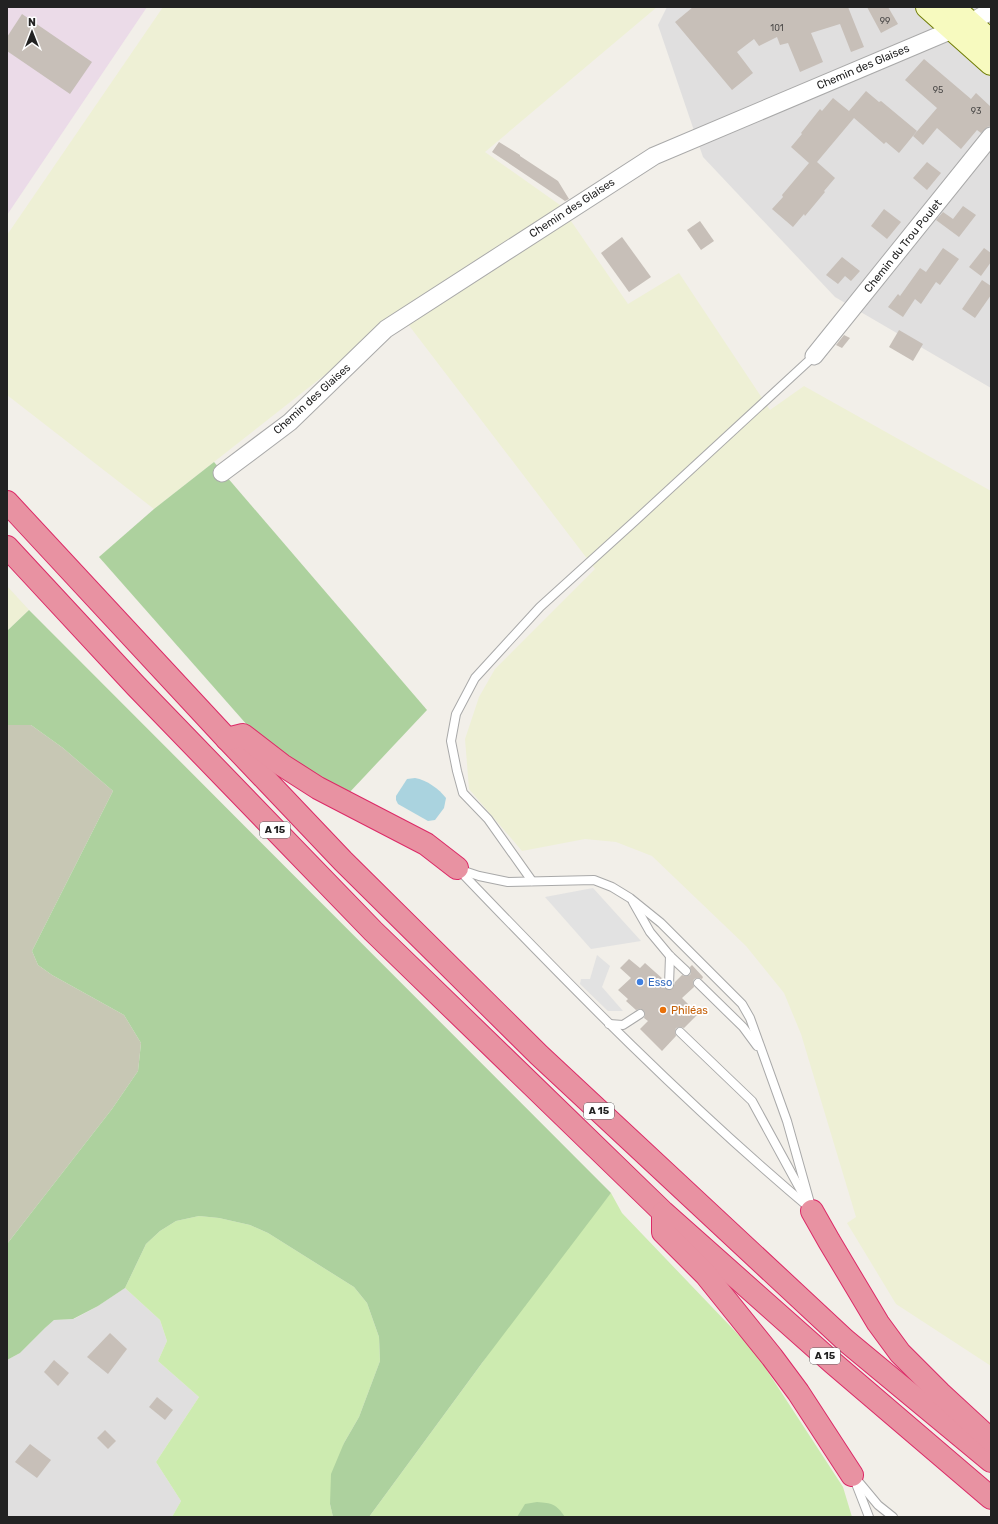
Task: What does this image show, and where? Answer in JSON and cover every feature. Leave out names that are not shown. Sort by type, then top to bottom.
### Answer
[{"type":"highway","name":"A 15","points":[[7,502],[227,739],[343,861],[544,1061],[845,1340],[991,1461]]},
{"type":"highway","name":"A 15","points":[[7,547],[136,686],[373,931],[663,1212],[834,1364],[991,1498]]},
{"type":"highway","points":[[227,739],[243,735],[282,765],[318,788],[426,844],[457,868]]},
{"type":"highway","points":[[812,1211],[870,1309],[900,1353],[940,1393],[991,1440]]},
{"type":"highway","points":[[663,1212],[663,1232],[706,1275],[776,1361],[852,1475]]},
{"type":"main road","points":[[927,7],[991,40]]},
{"type":"main road","points":[[953,7],[962,26],[991,64]]},
{"type":"street","name":"Chemin des Glaises","points":[[222,473],[290,422],[386,329],[654,156],[962,26],[991,11]]},
{"type":"street","name":"Chemin du Trou Poulet","points":[[814,356],[991,136]]},
{"type":"lane","points":[[532,881],[488,819],[463,793],[451,741],[456,714],[475,678],[540,607],[814,356]]},
{"type":"lane","points":[[457,868],[479,876],[508,882],[594,880],[612,887],[630,898],[661,923],[742,1004],[750,1018],[786,1121],[812,1211]]},
{"type":"lane","points":[[457,868],[557,973],[609,1024],[732,1142],[812,1211]]},
{"type":"lane","points":[[630,898],[650,932],[670,956],[686,971]]},
{"type":"lane","points":[[668,985],[670,956]]},
{"type":"lane","points":[[698,983],[743,1027],[762,1053]]},
{"type":"lane","points":[[609,1024],[623,1025],[640,1014]]},
{"type":"lane","points":[[680,1032],[752,1101],[812,1211]]},
{"type":"lane","points":[[852,1475],[878,1505],[893,1517]]},
{"type":"lane","points":[[852,1475],[869,1517]]},
{"type":"lane","points":[[878,1505],[883,1517]]},
{"type":"shaded area","points":[[7,7],[147,7],[7,215]]},
{"type":"shaded area","points":[[163,7],[246,7],[251,9],[252,7],[657,7],[485,152],[560,205],[628,304],[679,273],[770,410],[804,386],[991,491],[991,1366],[896,1304],[847,1223],[856,1217],[801,1034],[784,993],[746,946],[652,856],[616,842],[585,839],[522,851],[469,789],[465,739],[479,697],[495,669],[595,569],[401,315],[154,509],[7,395],[7,235]]},
{"type":"shaded area","points":[[667,7],[991,7],[991,388],[835,297],[703,157],[658,25]]},
{"type":"shaded area","points":[[7,586],[29,610],[7,631]]},
{"type":"shaded area","points":[[7,725],[31,725],[63,748],[113,791],[32,951],[38,965],[52,975],[124,1015],[141,1043],[138,1071],[112,1109],[7,1244]]},
{"type":"shaded area","points":[[593,888],[641,941],[591,949],[545,897]]},
{"type":"shaded area","points":[[597,955],[610,966],[602,987],[623,1011],[608,1011],[580,984],[581,979],[590,979]]},
{"type":"shaded area","points":[[125,1288],[160,1320],[167,1341],[158,1361],[199,1397],[156,1462],[181,1501],[172,1517],[7,1517],[7,1360],[20,1353],[54,1320],[74,1319],[98,1306]]},
{"type":"green space","points":[[214,462],[427,710],[348,794],[277,749],[248,726],[99,557],[154,509]]},
{"type":"green space","points":[[29,610],[611,1193],[482,1363],[369,1517],[333,1517],[330,1504],[331,1474],[344,1443],[359,1417],[380,1361],[379,1337],[367,1303],[354,1287],[268,1233],[250,1225],[219,1218],[199,1216],[176,1221],[160,1231],[146,1244],[125,1288],[98,1306],[73,1319],[54,1320],[20,1353],[7,1360],[7,1244],[112,1109],[138,1071],[141,1043],[124,1015],[52,975],[38,965],[32,951],[113,791],[63,748],[31,725],[7,725],[7,631]]},
{"type":"green space","points":[[611,1193],[622,1213],[755,1352],[843,1487],[852,1517],[369,1517],[482,1363],[544,1274]]},
{"type":"green space","points":[[199,1216],[219,1218],[250,1225],[268,1233],[354,1287],[367,1303],[379,1337],[380,1361],[359,1417],[344,1443],[330,1504],[333,1517],[172,1517],[181,1501],[156,1462],[199,1397],[158,1361],[167,1341],[160,1320],[125,1288],[146,1244],[160,1231],[176,1221]]},
{"type":"green space","points":[[537,1502],[553,1505],[559,1509],[565,1517],[517,1517],[525,1504]]},
{"type":"water","points":[[415,778],[432,785],[446,798],[444,808],[435,820],[428,821],[398,804],[396,800],[396,796],[407,779]]},
{"type":"building","points":[[693,7],[848,7],[864,47],[851,52],[840,24],[811,33],[823,62],[800,72],[788,43],[780,45],[777,37],[759,46],[754,39],[737,52],[753,73],[732,90],[675,22]]},
{"type":"building","points":[[867,7],[888,7],[898,24],[881,33]]},
{"type":"building","points":[[22,14],[92,62],[70,94],[7,51],[7,37]]},
{"type":"building","points":[[924,59],[971,99],[976,93],[991,107],[991,126],[987,127],[981,133],[977,130],[961,149],[937,128],[923,145],[913,136],[937,108],[905,80]]},
{"type":"building","points":[[866,91],[879,102],[881,101],[917,131],[899,153],[886,142],[884,144],[854,118],[817,162],[835,178],[805,216],[804,214],[793,227],[772,209],[809,163],[791,147],[820,109],[822,111],[833,98],[849,111]]},
{"type":"building","points":[[499,142],[558,181],[569,199],[565,201],[492,152]]},
{"type":"building","points":[[927,162],[941,173],[927,190],[913,178]]},
{"type":"building","points":[[963,206],[976,215],[959,237],[936,220],[943,212],[953,219]]},
{"type":"building","points":[[884,209],[901,222],[887,239],[871,226]]},
{"type":"building","points":[[700,221],[714,241],[701,250],[687,230]]},
{"type":"building","points":[[622,237],[651,277],[629,292],[601,253]]},
{"type":"building","points":[[943,248],[959,259],[940,285],[936,282],[921,304],[915,299],[903,317],[888,307],[898,294],[900,296],[920,268],[926,272]]},
{"type":"building","points":[[984,248],[991,253],[991,262],[981,276],[969,267]]},
{"type":"building","points":[[842,257],[860,271],[851,281],[845,276],[838,284],[826,275]]},
{"type":"building","points":[[982,280],[991,286],[991,295],[975,318],[962,309]]},
{"type":"building","points":[[899,330],[923,344],[913,361],[889,347]]},
{"type":"building","points":[[844,335],[850,338],[842,348],[836,345]]},
{"type":"building","points":[[629,959],[640,968],[645,963],[664,980],[664,987],[668,990],[673,988],[675,982],[682,975],[690,975],[690,967],[692,965],[703,977],[702,979],[694,979],[694,987],[682,998],[698,1014],[684,1028],[676,1028],[676,1036],[662,1051],[640,1029],[648,1021],[644,1018],[644,1011],[640,1009],[636,1010],[626,1001],[628,999],[618,990],[631,978],[620,968]]},
{"type":"building","points":[[110,1333],[127,1349],[108,1374],[87,1357]]},
{"type":"building","points":[[54,1360],[69,1373],[58,1386],[44,1372]]},
{"type":"building","points":[[157,1397],[173,1410],[165,1420],[149,1407]]},
{"type":"building","points":[[105,1430],[116,1441],[108,1449],[97,1438]]},
{"type":"building","points":[[30,1444],[51,1460],[37,1478],[15,1462]]},
{"type":"place","name":"Esso","points":[[640,982]]},
{"type":"place","name":"Philéas","points":[[663,1010]]}]
